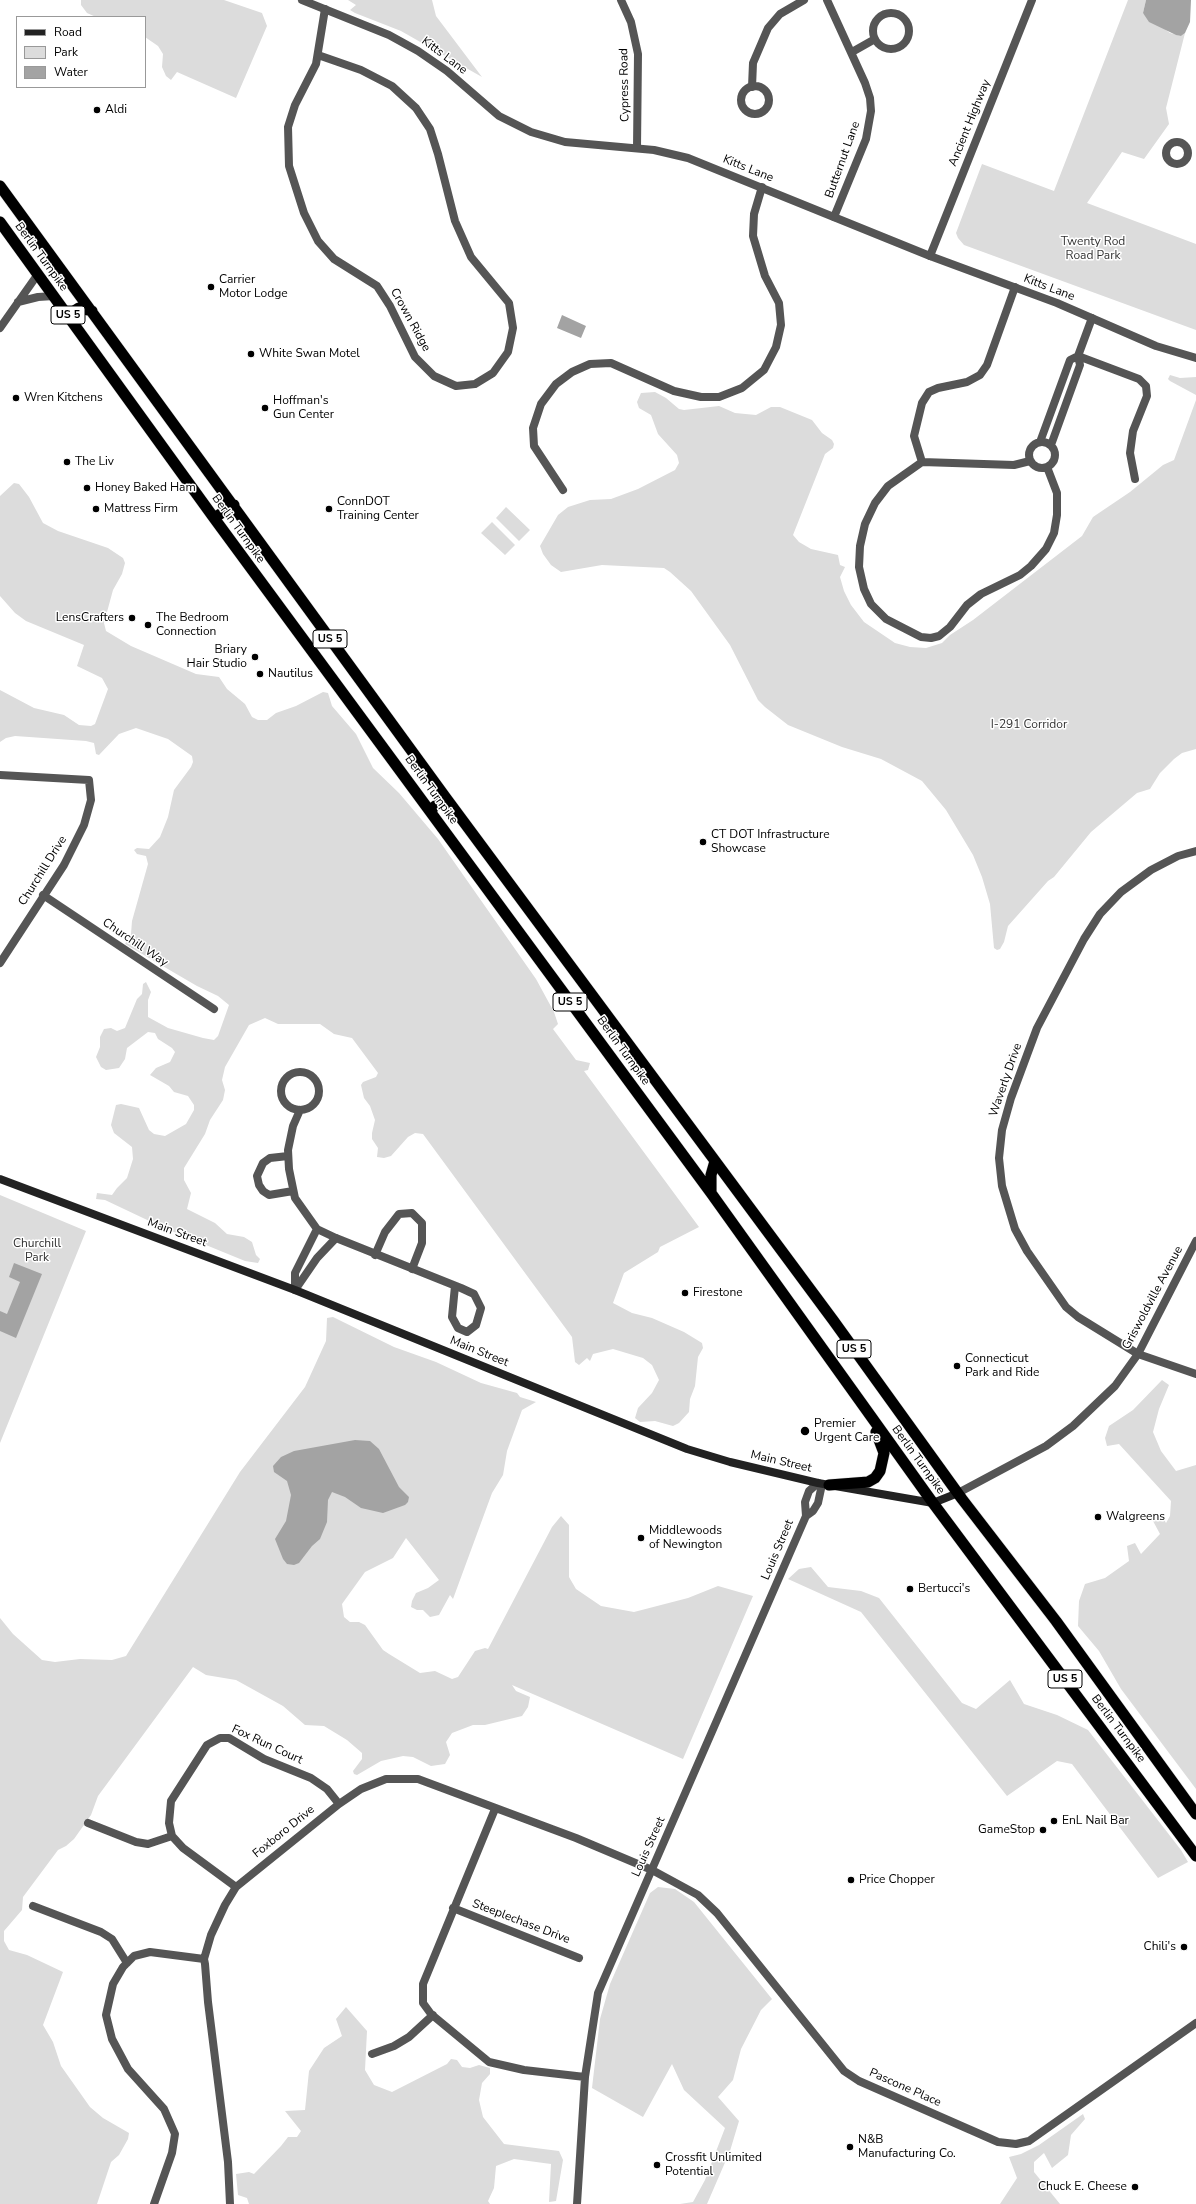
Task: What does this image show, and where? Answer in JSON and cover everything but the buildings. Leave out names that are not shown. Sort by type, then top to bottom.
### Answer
[{"type":"highway","name":"Berlin Turnpike","points":[[0,186],[92,311],[125,360],[234,505],[446,798],[715,1161],[958,1493],[1056,1621],[1196,1814]]},
{"type":"highway","name":"Berlin Turnpike","points":[[0,222],[214,518],[711,1193],[933,1503],[1196,1856]]},
{"type":"highway","points":[[68,315],[79,308],[92,311]]},
{"type":"highway","points":[[214,518],[234,505]]},
{"type":"highway","points":[[430,810],[446,798]]},
{"type":"highway","points":[[711,1193],[711,1175],[715,1161]]},
{"type":"highway","points":[[823,1484],[868,1482],[880,1471],[884,1453],[883,1447],[868,1413]]},
{"type":"main road","name":"Main Street","points":[[0,1179],[295,1290],[687,1449],[730,1462],[823,1484],[933,1503]]},
{"type":"main road","points":[[933,1503],[958,1493]]},
{"type":"street","name":"Kitts Lane","points":[[302,0],[388,35],[418,51],[447,70],[499,116],[531,132],[549,138],[585,145],[637,148],[672,153],[930,256],[1015,287],[1167,350],[1196,358]]},
{"type":"street","name":"Cypress Road","points":[[621,0],[631,22],[638,54],[637,148]]},
{"type":"street","points":[[752,87],[753,63],[768,28],[780,14],[804,0]]},
{"type":"street","name":"Butternut Lane","points":[[827,0],[852,52],[870,98],[870,124],[860,156],[834,217]]},
{"type":"street","name":"Ancient Highway","points":[[930,256],[1032,0]]},
{"type":"street","name":"Crown Ridge","points":[[318,55],[361,70],[392,86],[416,108],[430,129],[438,154],[455,222],[471,257],[509,303],[513,328],[508,352],[493,373],[475,384],[456,386],[434,376],[415,357],[390,306],[377,286],[334,259],[318,241],[304,213],[289,166],[287,137],[290,116],[318,55],[321,26],[326,10]]},
{"type":"street","points":[[890,14],[900,16],[908,25],[908,37],[901,46],[890,49],[879,44],[875,39],[874,28],[876,23],[884,15],[890,14]]},
{"type":"street","points":[[852,52],[875,39]]},
{"type":"street","points":[[1187,153],[1196,153]]},
{"type":"street","points":[[563,490],[534,446],[533,428],[541,404],[556,384],[572,372],[590,364],[611,363],[674,391],[701,397],[719,397],[742,388],[764,370],[776,347],[781,325],[780,303],[765,276],[753,236],[754,214],[762,188]]},
{"type":"street","points":[[0,328],[38,274]]},
{"type":"street","points":[[922,462],[914,436],[922,403],[929,392],[938,388],[967,382],[980,375],[987,365],[1015,287]]},
{"type":"street","points":[[18,302],[38,297],[54,296]]},
{"type":"street","points":[[1051,445],[1080,364],[1078,356],[1092,318]]},
{"type":"street","points":[[1040,442],[1070,360],[1078,356],[1139,379],[1146,386],[1147,396],[1133,431],[1130,453],[1135,479]]},
{"type":"street","points":[[1040,442],[1051,445],[1054,449],[1055,457],[1047,467],[1038,468],[1030,461],[1030,450],[1035,444],[1040,442]]},
{"type":"street","points":[[1030,461],[1014,465],[922,462],[888,486],[875,503],[866,524],[860,546],[859,567],[864,589],[871,604],[886,620],[921,637],[931,638],[939,636],[950,627],[967,605],[980,594],[1020,575],[1031,566],[1046,549],[1054,533],[1057,515],[1057,493],[1047,467]]},
{"type":"street","name":"Churchill Drive","points":[[0,775],[89,780],[91,801],[89,812],[74,846],[61,869],[0,963]]},
{"type":"street","name":"Waverly Drive","points":[[1196,851],[1178,856],[1151,870],[1121,892],[1100,914],[1084,938],[1036,1028],[1010,1098],[1002,1130],[999,1158],[1002,1186],[1015,1229],[1027,1251],[1066,1307],[1078,1317],[1138,1354],[1196,1374]]},
{"type":"street","name":"Churchill Way","points":[[43,896],[214,1009]]},
{"type":"street","points":[[300,1073],[311,1076],[318,1085],[319,1091],[316,1103],[311,1107],[300,1110],[288,1106],[282,1095],[284,1082],[288,1077],[300,1073]]},
{"type":"street","points":[[300,1110],[293,1126],[288,1156],[295,1198],[317,1229],[375,1255],[412,1269],[455,1286],[474,1294],[481,1308],[476,1325],[467,1332],[458,1328],[452,1317],[455,1286]]},
{"type":"street","points":[[288,1156],[270,1158],[263,1163],[257,1176],[259,1185],[263,1191],[269,1195],[293,1191]]},
{"type":"street","points":[[375,1255],[385,1232],[399,1214],[412,1213],[422,1223],[422,1242],[412,1269]]},
{"type":"street","points":[[295,1290],[295,1273],[317,1229]]},
{"type":"street","points":[[295,1290],[318,1258],[336,1238]]},
{"type":"street","name":"Griswoldville Avenue","points":[[958,1493],[1046,1446],[1073,1426],[1115,1386],[1138,1354],[1196,1241]]},
{"type":"street","name":"Louis Street","points":[[806,1516],[813,1511],[821,1495],[823,1484]]},
{"type":"street","name":"Louis Street","points":[[577,2204],[585,2077],[598,1993],[806,1516],[805,1502],[809,1491],[823,1484]]},
{"type":"street","name":"Fox Run Court","points":[[172,1836],[169,1823],[171,1801],[207,1745],[220,1738],[229,1738],[264,1759],[311,1778],[327,1789],[339,1804]]},
{"type":"street","name":"Foxboro Drive","points":[[230,2204],[228,2162],[204,1959],[218,1919],[236,1887],[339,1804],[361,1789],[386,1779],[418,1779],[576,1838],[652,1870]]},
{"type":"street","name":"Steeplechase Drive","points":[[495,1809],[423,1984],[423,2003],[433,2015],[490,2062],[524,2070],[585,2077]]},
{"type":"street","points":[[88,1823],[136,1842],[148,1844],[172,1836],[182,1848],[236,1887]]},
{"type":"street","name":"Pascone Place","points":[[652,1870],[698,1894],[717,1913],[844,2071],[860,2082],[998,2142],[1016,2144],[1029,2142],[1196,2023]]},
{"type":"street","points":[[33,1906],[101,1932],[112,1939],[127,1963]]},
{"type":"street","name":"Steeplechase Drive","points":[[453,1908],[579,1958]]},
{"type":"street","points":[[154,2204],[172,2154],[175,2134],[164,2110],[128,2069],[112,2039],[106,2015],[113,1984],[127,1963],[134,1956],[150,1952],[204,1959]]},
{"type":"street","points":[[372,2054],[394,2046],[409,2037],[433,2015]]},
{"type":"green space","points":[[81,0],[224,0],[262,13],[267,26],[236,98],[177,72],[171,80],[166,76],[162,67],[163,54],[158,46],[146,38],[146,16],[94,16],[87,13],[81,5]]},
{"type":"green space","points":[[348,0],[432,0],[436,16],[482,77],[401,31],[355,13],[350,10],[356,5]]},
{"type":"green space","name":"Twenty Rod Road Park","points":[[1128,0],[1146,0],[1143,13],[1170,33],[1181,36],[1185,33],[1166,108],[1169,124],[1144,159],[1122,152],[1087,203],[1196,244],[1196,330],[964,245],[956,233],[982,164],[1054,191]]},
{"type":"green space","points":[[1170,375],[1180,378],[1196,377],[1196,395],[1170,381],[1168,379]]},
{"type":"green space","name":"I-291 Corridor","points":[[655,392],[666,398],[679,409],[684,410],[719,406],[735,413],[756,415],[771,407],[780,407],[812,420],[822,433],[832,440],[834,444],[833,448],[825,454],[793,535],[799,542],[811,549],[838,555],[840,565],[845,567],[840,577],[844,591],[851,605],[864,622],[895,643],[910,647],[926,648],[942,643],[950,635],[973,620],[1082,536],[1093,517],[1130,492],[1163,465],[1174,460],[1196,400],[1196,749],[1182,753],[1174,759],[1160,773],[1150,789],[1137,793],[1091,832],[1054,877],[1048,881],[1008,926],[1004,942],[1000,949],[997,950],[994,948],[990,904],[982,877],[973,855],[946,810],[922,781],[881,759],[842,747],[788,725],[765,707],[758,700],[730,645],[691,591],[664,568],[602,565],[561,572],[551,565],[543,554],[540,546],[558,515],[568,507],[590,500],[611,499],[638,489],[675,470],[679,463],[677,455],[658,434],[651,415],[639,408],[637,402],[641,393]]},
{"type":"green space","points":[[14,483],[19,484],[29,497],[43,523],[58,531],[108,548],[123,558],[125,563],[122,574],[113,590],[104,623],[106,631],[131,646],[196,674],[219,677],[227,689],[245,704],[252,717],[258,720],[267,720],[276,713],[296,706],[323,692],[328,693],[332,706],[356,734],[373,768],[399,793],[438,839],[536,979],[554,1012],[558,1024],[553,1029],[576,1060],[590,1063],[588,1070],[584,1071],[699,1227],[660,1247],[658,1252],[624,1273],[613,1303],[632,1313],[652,1318],[684,1332],[702,1343],[703,1348],[698,1357],[695,1386],[690,1399],[689,1412],[679,1423],[673,1426],[655,1421],[640,1422],[635,1418],[638,1408],[652,1393],[659,1380],[652,1365],[643,1358],[613,1349],[593,1354],[590,1361],[587,1358],[579,1365],[575,1362],[572,1337],[423,1134],[415,1133],[408,1137],[391,1156],[384,1158],[377,1157],[378,1148],[372,1139],[375,1120],[370,1106],[364,1098],[361,1085],[363,1082],[376,1077],[378,1073],[352,1038],[334,1034],[320,1024],[278,1024],[265,1018],[249,1025],[225,1067],[222,1080],[225,1090],[223,1100],[210,1120],[205,1134],[184,1168],[184,1180],[191,1193],[187,1209],[215,1223],[227,1234],[244,1237],[252,1242],[256,1255],[260,1259],[258,1263],[245,1261],[162,1227],[105,1200],[96,1199],[97,1193],[112,1195],[127,1178],[133,1159],[132,1147],[114,1133],[111,1125],[116,1105],[121,1104],[139,1108],[149,1130],[154,1134],[165,1136],[186,1124],[194,1110],[194,1105],[188,1096],[174,1092],[169,1086],[150,1075],[156,1068],[170,1062],[175,1052],[172,1048],[158,1039],[155,1033],[148,1032],[127,1048],[125,1059],[119,1068],[106,1070],[101,1067],[96,1057],[100,1047],[100,1037],[104,1029],[111,1028],[117,1031],[125,1028],[137,999],[142,994],[143,984],[146,982],[151,992],[148,1000],[148,1017],[168,1028],[203,1038],[214,1040],[218,1036],[229,1005],[218,996],[197,986],[125,944],[131,934],[132,921],[148,864],[146,856],[137,854],[134,850],[137,848],[149,849],[160,837],[168,817],[174,790],[191,767],[193,762],[192,756],[168,739],[136,728],[119,734],[99,755],[96,754],[94,743],[86,741],[15,736],[6,738],[0,742],[0,690],[34,708],[64,715],[79,725],[91,726],[95,724],[108,689],[102,678],[77,666],[84,645],[26,621],[15,613],[0,596],[0,496]]},
{"type":"green space","points":[[506,507],[530,530],[519,541],[496,518]]},
{"type":"green space","points":[[492,522],[515,545],[505,555],[481,533]]},
{"type":"green space","name":"Churchill Park","points":[[0,1195],[86,1231],[0,1443]]},
{"type":"green space","points":[[333,1317],[394,1347],[436,1362],[481,1383],[517,1393],[520,1397],[536,1402],[522,1410],[507,1451],[503,1475],[492,1493],[453,1599],[450,1595],[439,1615],[430,1617],[423,1610],[417,1610],[411,1607],[416,1593],[428,1588],[439,1580],[406,1538],[393,1558],[365,1572],[342,1604],[344,1617],[350,1622],[359,1622],[365,1625],[383,1650],[389,1654],[420,1673],[435,1671],[452,1679],[458,1677],[475,1651],[485,1648],[488,1649],[552,1527],[561,1516],[569,1525],[569,1577],[576,1589],[601,1606],[634,1612],[688,1598],[718,1586],[753,1596],[683,1759],[512,1685],[516,1691],[530,1697],[528,1707],[522,1716],[485,1725],[473,1725],[452,1733],[446,1742],[450,1755],[445,1764],[431,1766],[413,1757],[403,1756],[381,1761],[357,1775],[354,1774],[353,1771],[362,1759],[362,1753],[347,1740],[324,1726],[305,1725],[283,1706],[236,1680],[206,1675],[193,1667],[98,1796],[91,1815],[74,1839],[66,1846],[58,1850],[23,1897],[22,1910],[4,1931],[4,1941],[9,1950],[27,1955],[63,1972],[43,2025],[53,2042],[61,2066],[90,2107],[103,2118],[129,2133],[128,2139],[119,2155],[111,2162],[97,2204],[0,2204],[0,1618],[13,1634],[42,1660],[55,1662],[80,1659],[112,1660],[126,1656],[240,1472],[305,1387],[326,1341],[327,1318]]},
{"type":"green space","points":[[1162,1380],[1169,1385],[1159,1409],[1153,1432],[1161,1451],[1176,1471],[1196,1465],[1196,1789],[1121,1689],[1099,1651],[1078,1626],[1079,1601],[1085,1584],[1105,1578],[1129,1561],[1127,1546],[1135,1543],[1141,1554],[1160,1534],[1153,1521],[1162,1516],[1166,1523],[1170,1516],[1171,1501],[1119,1444],[1107,1446],[1105,1438],[1109,1426],[1133,1410]]},
{"type":"green space","points":[[811,1567],[828,1587],[861,1591],[879,1598],[962,1703],[976,1709],[1010,1680],[1024,1704],[1057,1715],[1088,1730],[1181,1850],[1188,1862],[1158,1878],[1072,1764],[1057,1761],[1007,1796],[861,1612],[788,1579],[799,1569]]},
{"type":"green space","points":[[658,1887],[675,1889],[694,1902],[772,1999],[761,2010],[741,2049],[733,2080],[718,2097],[739,2121],[730,2151],[707,2204],[680,2204],[693,2202],[705,2180],[725,2128],[684,2090],[672,2064],[643,2117],[592,2088],[600,2019],[610,1984],[650,1893]]},
{"type":"green space","points":[[346,2007],[367,2031],[365,2070],[374,2085],[392,2092],[447,2064],[451,2059],[457,2060],[462,2067],[470,2068],[479,2065],[490,2068],[490,2074],[482,2083],[479,2100],[483,2117],[504,2144],[559,2151],[563,2160],[556,2201],[549,2202],[551,2164],[514,2159],[496,2166],[494,2188],[488,2201],[490,2204],[249,2204],[247,2198],[238,2195],[236,2174],[249,2172],[254,2174],[288,2137],[297,2137],[301,2131],[285,2111],[305,2110],[309,2071],[324,2048],[342,2036],[336,2019]]},
{"type":"green space","points":[[1083,2114],[1085,2119],[1071,2135],[1068,2155],[1052,2168],[1044,2153],[1034,2162],[1034,2172],[1060,2204],[1000,2204],[1017,2178],[1009,2157],[1021,2154],[1039,2145]]},
{"type":"water","points":[[1146,0],[1191,0],[1190,22],[1185,33],[1181,36],[1176,35],[1149,22],[1143,13]]},
{"type":"water","points":[[562,315],[586,326],[581,338],[557,328]]},
{"type":"water","points":[[14,1263],[42,1274],[16,1338],[0,1331],[0,1311],[7,1314],[20,1282],[9,1277]]},
{"type":"water","points":[[355,1440],[370,1441],[379,1449],[399,1487],[409,1497],[408,1502],[405,1505],[383,1513],[361,1508],[345,1497],[332,1492],[328,1500],[327,1522],[320,1539],[312,1546],[299,1563],[294,1565],[287,1564],[283,1559],[275,1539],[286,1521],[291,1495],[287,1481],[274,1472],[273,1466],[281,1457],[294,1451]]},
{"type":"place","name":"Aldi","points":[[97,110]]},
{"type":"place","name":"Carrier Motor Lodge","points":[[211,287]]},
{"type":"place","name":"White Swan Motel","points":[[251,354]]},
{"type":"place","name":"Wren Kitchens","points":[[16,398]]},
{"type":"place","name":"Hoffman's Gun Center","points":[[265,408]]},
{"type":"place","name":"The Liv","points":[[67,462]]},
{"type":"place","name":"Honey Baked Ham","points":[[87,488]]},
{"type":"place","name":"Mattress Firm","points":[[96,509]]},
{"type":"place","name":"ConnDOT Training Center","points":[[329,509]]},
{"type":"place","name":"LensCrafters","points":[[132,618]]},
{"type":"place","name":"The Bedroom Connection","points":[[148,625]]},
{"type":"place","name":"Briary Hair Studio","points":[[255,657]]},
{"type":"place","name":"Nautilus","points":[[260,674]]},
{"type":"place","name":"CT DOT Infrastructure Showcase","points":[[703,842]]},
{"type":"place","name":"Firestone","points":[[685,1293]]},
{"type":"place","name":"Connecticut Park and Ride","points":[[957,1366]]},
{"type":"place","name":"Premier Urgent Care","points":[[805,1431]]},
{"type":"place","name":"Walgreens","points":[[1098,1517]]},
{"type":"place","name":"Middlewoods of Newington","points":[[641,1538]]},
{"type":"place","name":"Bertucci's","points":[[910,1589]]},
{"type":"place","name":"EnL Nail Bar","points":[[1054,1821]]},
{"type":"place","name":"GameStop","points":[[1043,1830]]},
{"type":"place","name":"Price Chopper","points":[[851,1880]]},
{"type":"place","name":"Chili's","points":[[1184,1947]]},
{"type":"place","name":"N&B Manufacturing Co.","points":[[850,2147]]},
{"type":"place","name":"Crossfit Unlimited Potential","points":[[657,2165]]},
{"type":"place","name":"Chuck E. Cheese","points":[[1135,2187]]}]
